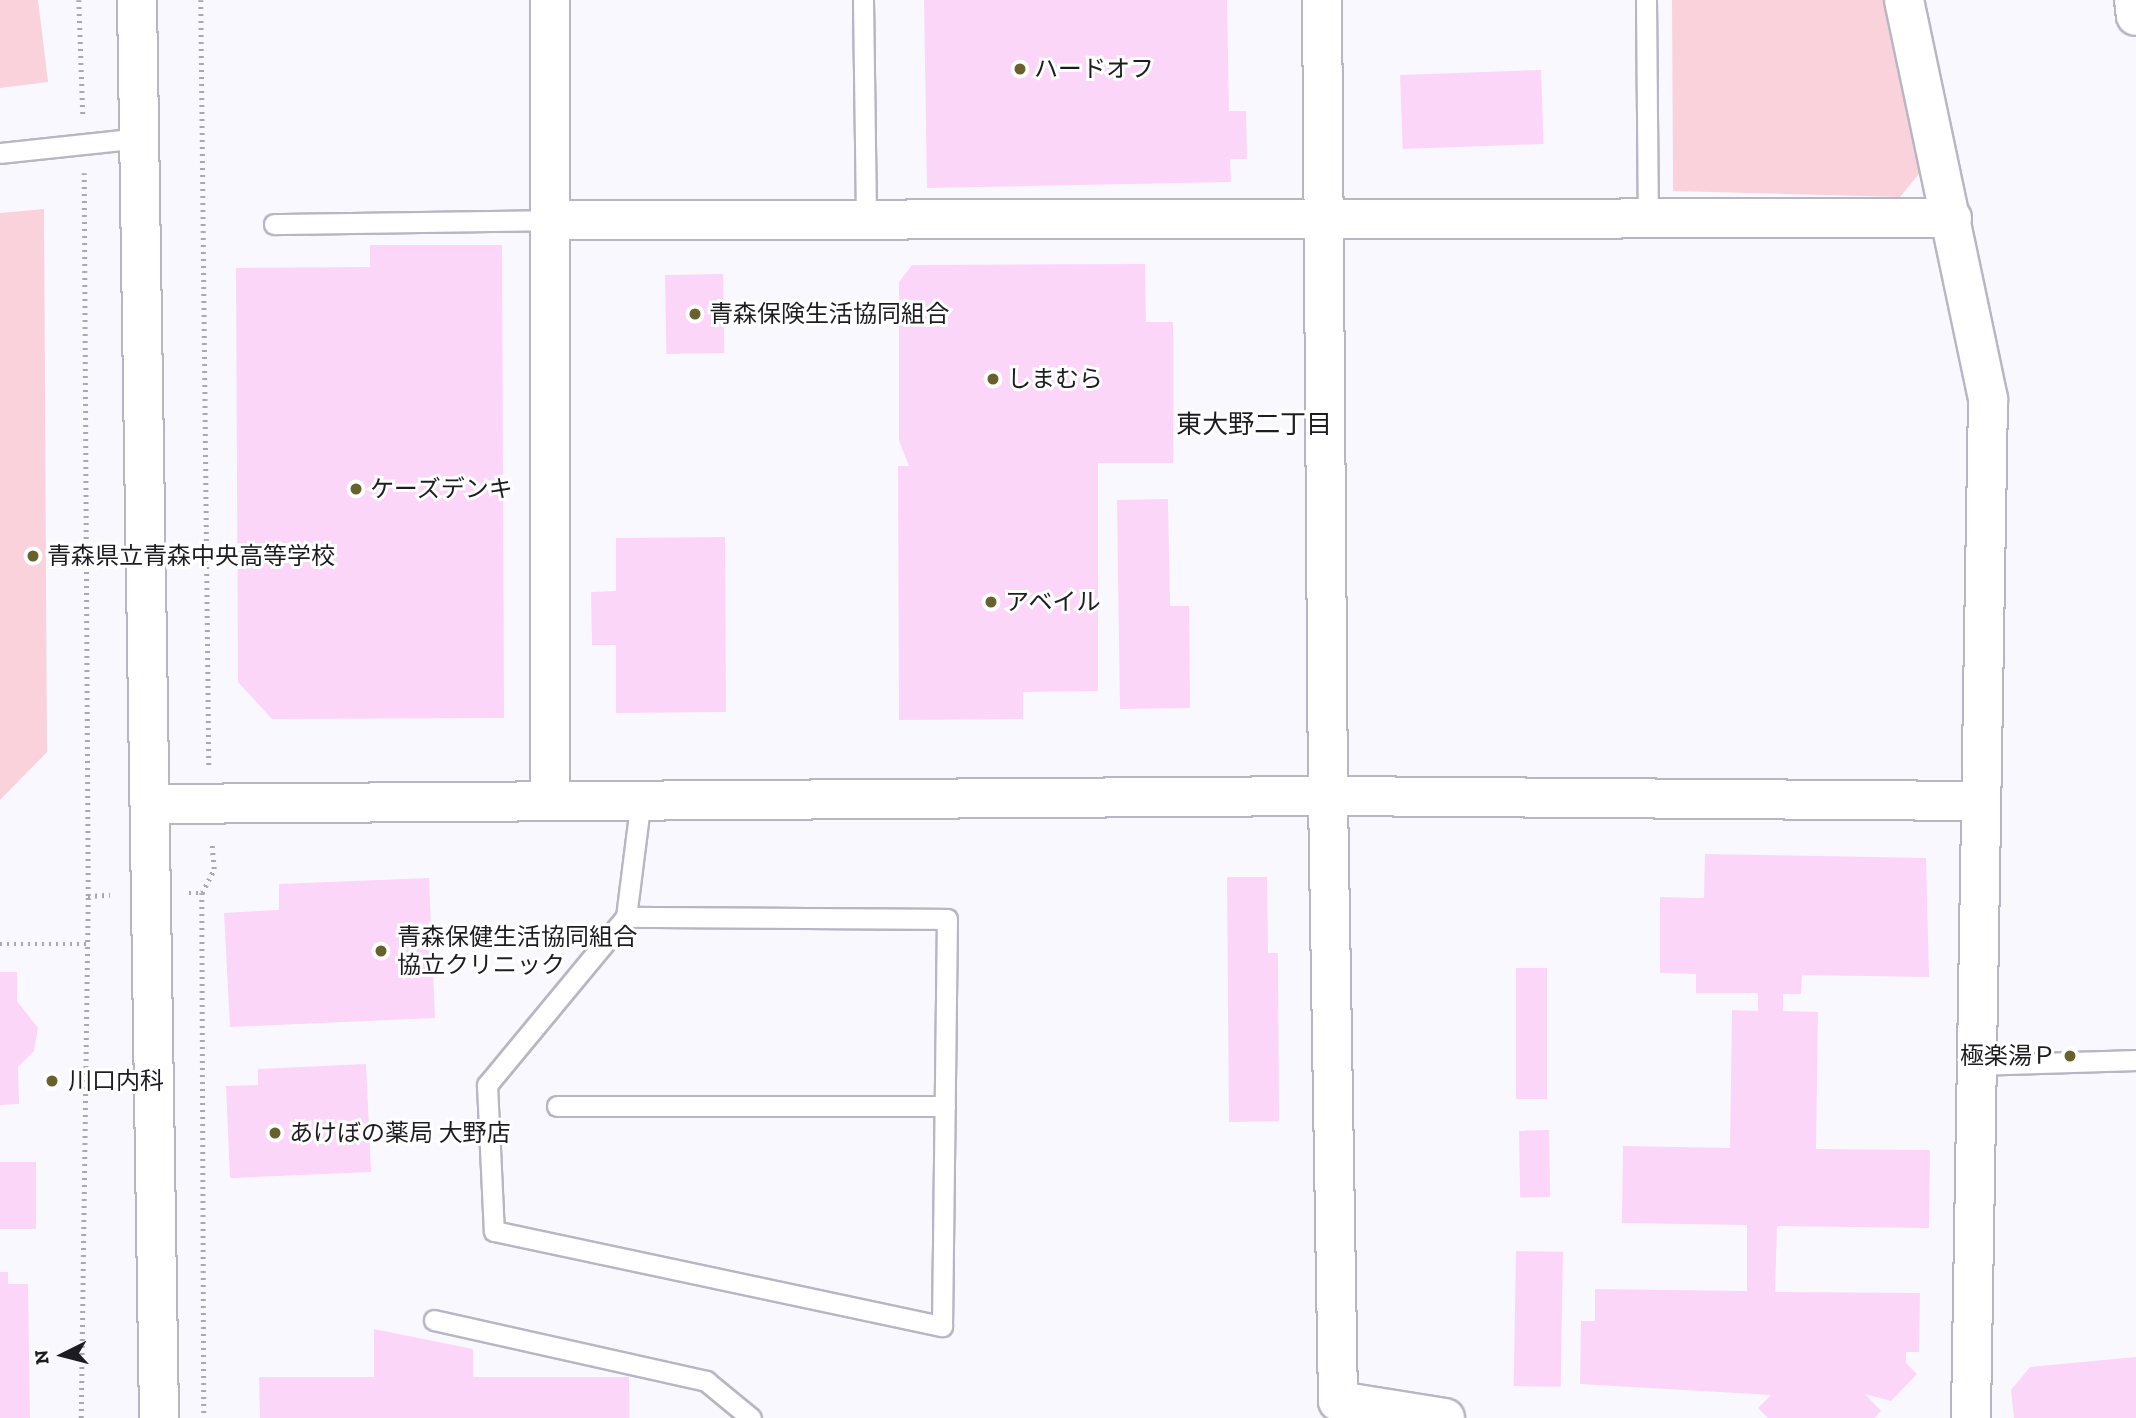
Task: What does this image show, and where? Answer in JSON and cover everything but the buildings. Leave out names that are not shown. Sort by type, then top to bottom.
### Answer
[{"type":"main road","points":[[137,0],[159,1418]]},
{"type":"main road","points":[[550,0],[551,799]]},
{"type":"main road","points":[[1322,0],[1327,221],[1328,796],[1338,1401],[1446,1418]]},
{"type":"main road","points":[[1904,0],[1988,399],[1978,802],[1971,1418]]},
{"type":"main road","points":[[2134,0],[2136,16]]},
{"type":"main road","points":[[551,220],[866,223],[1952,218]]},
{"type":"main road","points":[[151,804],[641,798],[1328,796],[1978,802]]},
{"type":"lane","points":[[863,0],[866,223]]},
{"type":"lane","points":[[1646,0],[1648,220]]},
{"type":"lane","points":[[0,153],[139,138]]},
{"type":"lane","points":[[274,224],[551,220]]},
{"type":"lane","points":[[626,917],[947,919],[942,1326],[494,1231],[487,1085],[626,917],[641,798]]},
{"type":"lane","points":[[1976,1065],[2136,1060]]},
{"type":"lane","points":[[557,1106],[945,1106]]},
{"type":"lane","points":[[434,1320],[706,1381],[751,1418]]},
{"type":"path","points":[[79,0],[84,144],[86,944],[81,1418]]},
{"type":"path","points":[[201,0],[208,726]]},
{"type":"path","points":[[202,893],[204,1418]]},
{"type":"path","points":[[0,944],[86,944]]},
{"type":"shaded area","points":[[0,0],[38,0],[48,82],[0,88]]},
{"type":"shaded area","points":[[1672,0],[1886,0],[1923,169],[1900,197],[1673,191]]},
{"type":"shaded area","points":[[44,209],[47,752],[0,800],[0,213]]},
{"type":"place","name":"ハードオフ","points":[[1020,69]]},
{"type":"place","name":"青森保険生活協同組合","points":[[695,314]]},
{"type":"place","name":"しまむら","points":[[993,379]]},
{"type":"place","name":"ケーズデンキ","points":[[356,489]]},
{"type":"place","name":"青森県立青森中央高等学校","points":[[33,556]]},
{"type":"place","name":"アベイル","points":[[991,602]]},
{"type":"place","name":"青森保健生活協同組合 協立クリニック","points":[[381,951]]},
{"type":"place","name":"極楽湯Ｐ","points":[[2070,1056]]},
{"type":"place","name":"川口内科","points":[[52,1081]]},
{"type":"place","name":"あけぼの薬局 大野店","points":[[275,1133]]},
{"type":"district","name":"東大野二丁目","points":[[1254,425]]}]
